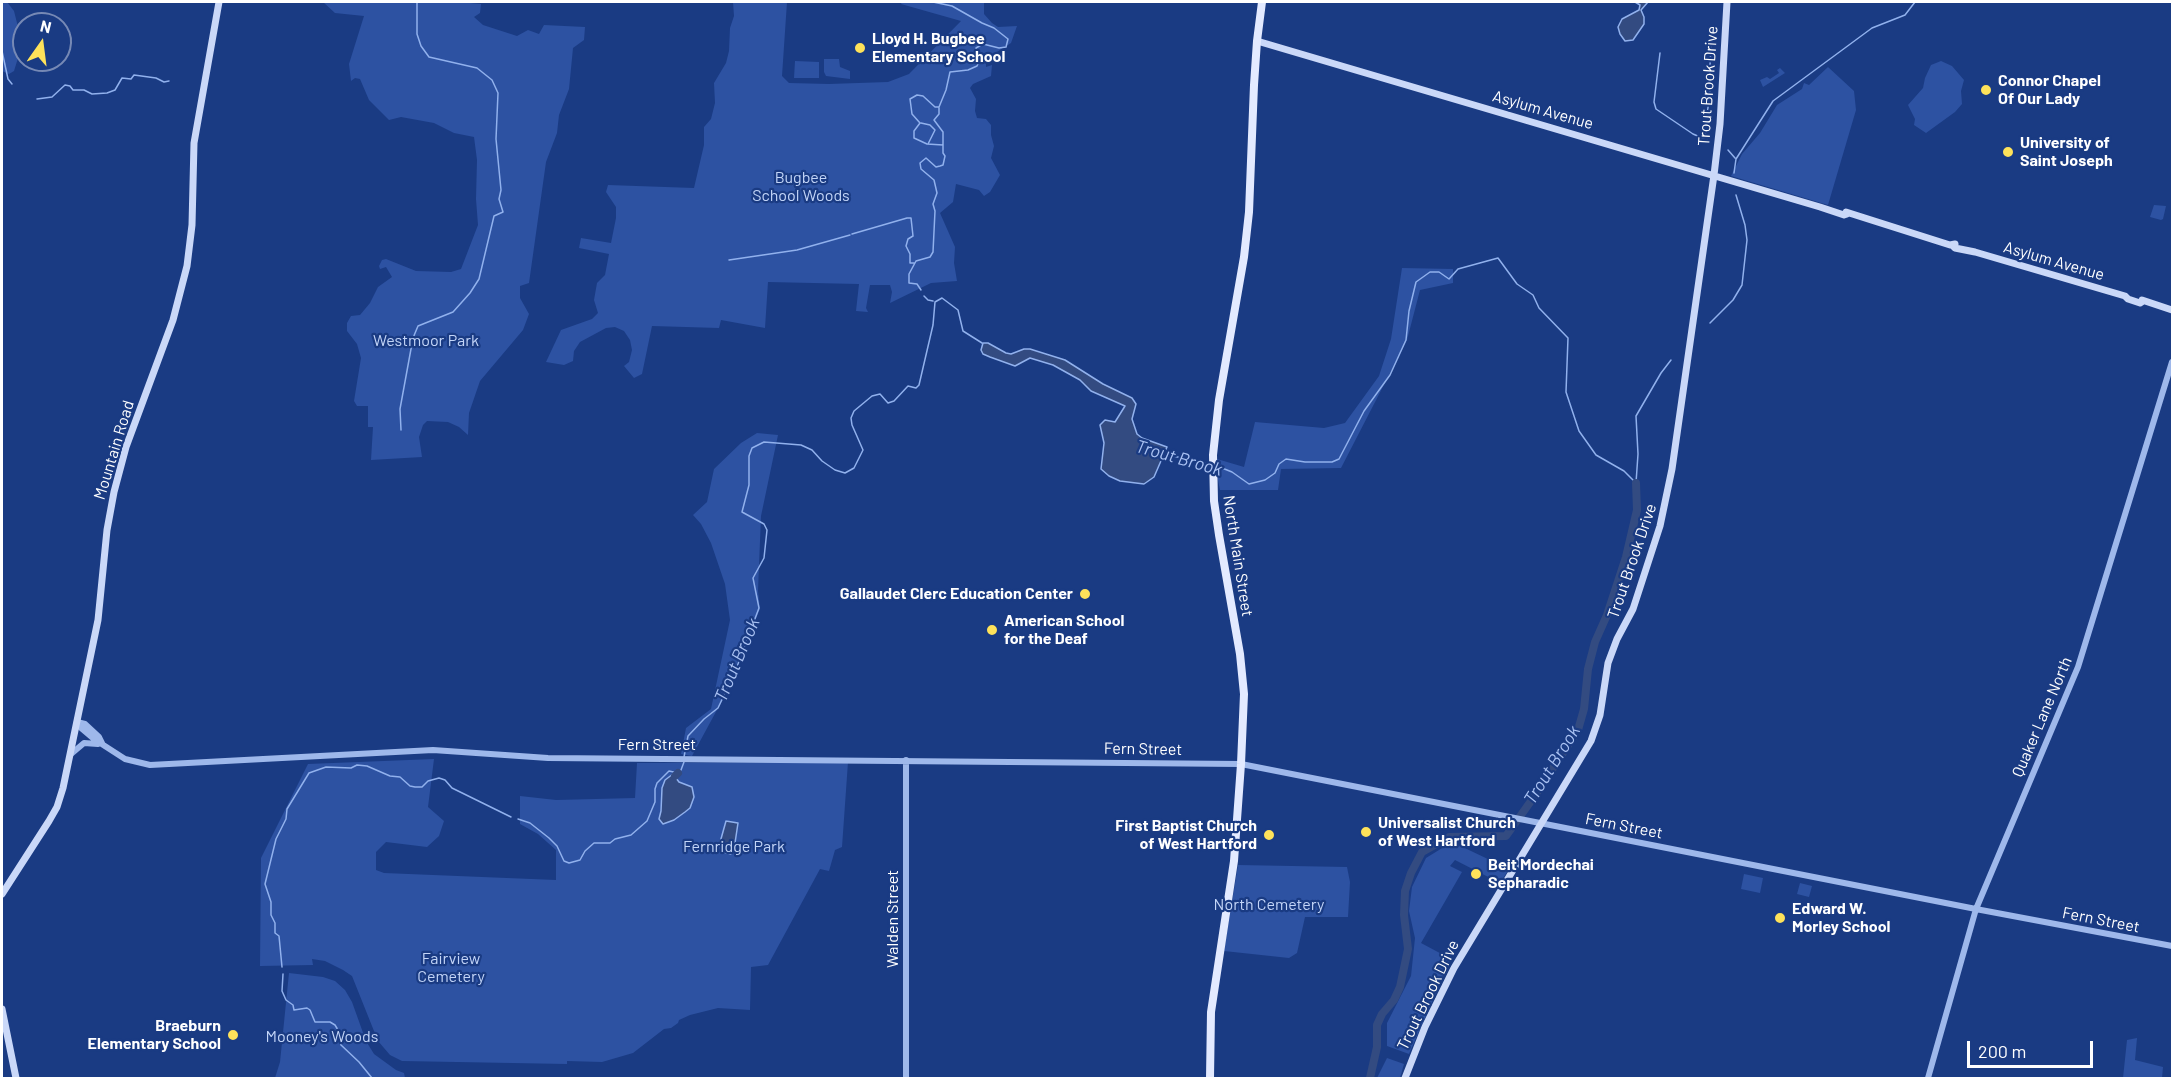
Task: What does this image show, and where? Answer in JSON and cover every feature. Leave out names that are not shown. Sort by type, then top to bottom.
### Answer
[{"type":"main road","name":"Mountain Road","points":[[2,894],[53,814],[63,788],[99,613],[107,530],[116,483],[126,447],[175,313],[187,266],[192,225],[194,143],[219,2]]},
{"type":"main road","name":"North Main Street","points":[[1210,1078],[1211,1012],[1234,861],[1244,680],[1219,535],[1213,470],[1216,421],[1244,256],[1249,212],[1257,41],[1263,2]]},
{"type":"main road","name":"Trout Brook Drive","points":[[1405,1078],[1425,1027],[1454,968],[1588,749],[1602,706],[1608,663],[1636,600],[1666,503],[1714,175],[1720,124],[1727,2]]},
{"type":"main road","name":"Asylum Avenue","points":[[1257,41],[1820,207],[1845,212],[1952,245],[1956,244],[1973,249],[1975,252],[2172,310]]},
{"type":"main road","points":[[2,1009],[16,1078]]},
{"type":"street","name":"Quaker Lane North","points":[[1928,1078],[1976,909],[2078,667],[2172,362]]},
{"type":"street","name":"Fern Street","points":[[77,722],[85,724],[99,737],[102,744],[125,759],[150,765],[433,750],[548,758],[1241,764],[2172,946]]},
{"type":"street","points":[[70,754],[84,743],[102,744]]},
{"type":"street","name":"Walden Street","points":[[906,760],[906,1078]]},
{"type":"green space","points":[[2,2],[7,2],[14,12],[12,12],[12,72],[9,74],[2,71]]},
{"type":"green space","name":"Westmoor Park","points":[[323,2],[470,2],[481,4],[480,13],[474,17],[483,25],[517,36],[528,30],[539,34],[544,25],[585,27],[584,40],[573,48],[569,89],[546,162],[529,283],[520,286],[520,298],[529,314],[523,330],[480,381],[469,413],[468,435],[459,427],[448,422],[427,421],[419,437],[422,457],[371,460],[373,427],[368,427],[368,406],[357,406],[354,401],[361,358],[357,344],[347,331],[347,323],[351,316],[360,315],[370,303],[378,287],[392,277],[386,267],[380,269],[382,260],[386,259],[416,271],[451,272],[461,269],[478,225],[477,160],[474,137],[454,133],[434,123],[401,117],[389,120],[369,100],[360,79],[355,78],[351,81],[349,64],[364,16],[335,13]]},
{"type":"green space","name":"Bugbee School Woods","points":[[733,2],[787,2],[782,76],[789,83],[888,82],[909,74],[961,21],[901,4],[902,2],[984,2],[984,14],[992,23],[998,27],[1017,26],[1011,43],[986,59],[986,67],[992,65],[991,76],[973,84],[970,88],[976,99],[977,118],[986,119],[991,125],[994,146],[991,158],[1000,175],[990,192],[984,196],[979,190],[956,184],[953,202],[940,213],[955,247],[954,263],[957,281],[931,283],[890,303],[892,292],[890,285],[870,285],[866,308],[868,312],[856,311],[859,284],[768,282],[765,328],[721,320],[719,328],[652,326],[642,374],[634,378],[624,366],[629,362],[632,350],[630,340],[624,331],[615,327],[606,328],[580,342],[574,351],[573,361],[564,365],[546,362],[561,330],[592,319],[598,313],[594,300],[597,283],[605,275],[609,254],[579,248],[581,238],[611,243],[616,207],[606,192],[608,185],[694,188],[704,145],[704,127],[711,119],[715,103],[714,83],[726,63],[729,51],[730,28],[734,16]]},
{"type":"green space","points":[[824,59],[839,59],[840,67],[850,71],[850,79],[826,76]]},
{"type":"green space","points":[[795,61],[819,62],[819,78],[794,78]]},
{"type":"green space","points":[[1941,61],[1952,66],[1964,80],[1961,91],[1962,104],[1955,112],[1926,133],[1914,125],[1915,119],[1908,105],[1923,88],[1931,65]]},
{"type":"green space","points":[[1828,67],[1854,91],[1856,110],[1828,205],[1731,176],[1742,154],[1760,133],[1777,105],[1802,89],[1804,83],[1809,85]]},
{"type":"green space","points":[[1780,68],[1785,73],[1763,87],[1760,80],[1767,77],[1770,79],[1779,73],[1777,70]]},
{"type":"green space","points":[[2154,205],[2166,206],[2163,219],[2150,217]]},
{"type":"green space","points":[[1402,268],[1453,269],[1453,283],[1420,290],[1407,340],[1341,468],[1281,469],[1278,490],[1220,490],[1217,459],[1244,467],[1255,422],[1324,428],[1345,423],[1379,376],[1391,339]]},
{"type":"green space","points":[[757,433],[778,435],[761,516],[758,591],[760,609],[718,708],[692,756],[681,754],[686,728],[711,709],[730,620],[725,584],[711,543],[701,524],[693,515],[707,502],[714,469],[741,443]]},
{"type":"green space","points":[[434,759],[428,807],[444,821],[439,836],[427,847],[386,842],[376,852],[376,870],[384,873],[556,880],[556,850],[538,834],[520,824],[520,796],[556,800],[635,798],[637,763],[848,762],[842,847],[835,850],[829,871],[820,869],[768,965],[751,967],[750,1010],[718,1008],[690,1015],[679,1020],[671,1028],[664,1029],[633,1053],[602,1062],[567,1061],[567,1064],[402,1061],[390,1055],[378,1041],[352,976],[325,961],[312,959],[313,965],[260,966],[261,858],[308,764]]},
{"type":"green space","points":[[1452,842],[1509,869],[1500,883],[1455,860],[1450,866],[1462,872],[1421,943],[1451,959],[1409,1054],[1387,1046],[1387,1023],[1411,976],[1415,938],[1409,911],[1412,887],[1426,858]]},
{"type":"green space","name":"North Cemetery","points":[[1238,865],[1347,867],[1350,882],[1348,917],[1305,917],[1297,953],[1289,958],[1224,951]]},
{"type":"green space","points":[[1744,874],[1763,878],[1760,893],[1741,889]]},
{"type":"green space","points":[[1800,883],[1812,886],[1809,897],[1797,894]]},
{"type":"green space","name":"Mooney's Woods","points":[[289,973],[323,977],[335,981],[345,990],[352,1002],[366,1041],[374,1054],[404,1073],[405,1078],[275,1078],[280,1062]]},
{"type":"green space","points":[[2137,1038],[2135,1060],[2163,1067],[2162,1078],[2123,1078],[2127,1040]]},
{"type":"green space","points":[[1387,1058],[1404,1064],[1400,1078],[1377,1078]]},
{"type":"shaded area","points":[[1635,2],[1648,2],[1641,10],[1644,24],[1633,40],[1625,41],[1618,27],[1622,19],[1639,10],[1640,5]]},
{"type":"shaded area","points":[[983,343],[988,343],[1006,353],[1011,354],[1030,349],[1065,360],[1103,384],[1132,398],[1136,404],[1132,419],[1137,434],[1167,447],[1154,477],[1144,484],[1120,481],[1101,469],[1104,443],[1100,425],[1105,420],[1115,422],[1125,406],[1091,391],[1080,380],[1053,365],[1030,358],[1015,366],[983,354],[981,350]]},
{"type":"shaded area","points":[[673,774],[679,782],[692,787],[694,797],[690,808],[674,820],[663,824],[659,819],[662,788],[665,780]]},
{"type":"shaded area","points":[[726,821],[738,823],[735,843],[729,844],[731,854],[723,852],[719,846]]},
{"type":"waterway","points":[[401,430],[400,409],[413,338],[418,326],[453,312],[470,293],[479,279],[494,216],[503,212],[499,199],[501,190],[496,139],[498,93],[492,80],[477,68],[429,57],[421,46],[417,34],[417,2]]},
{"type":"waterway","points":[[921,290],[917,284],[909,283],[909,274],[916,261],[930,257],[933,252],[935,211],[933,204],[937,193],[934,180],[921,169],[920,163],[926,158],[936,167],[940,166],[943,165],[945,156],[943,145],[927,144],[914,138],[914,131],[920,123],[912,114],[910,99],[917,95],[923,96],[935,107],[939,107],[950,72],[968,70],[977,66],[980,59],[976,48],[983,44],[999,48],[1006,47],[1008,39],[994,28],[952,6],[933,2]]},
{"type":"waterway","points":[[1734,173],[1736,159],[1773,101],[1872,28],[1905,15],[1915,2]]},
{"type":"waterway","points":[[2,35],[2,51],[8,79],[12,84]]},
{"type":"waterway","points":[[1707,140],[1705,132],[1710,91],[1711,46]]},
{"type":"waterway","points":[[1660,53],[1654,102],[1656,109],[1693,134],[1707,140]]},
{"type":"waterway","points":[[37,99],[52,97],[65,85],[70,86],[73,90],[84,90],[92,94],[107,93],[115,90],[122,78],[131,79],[134,75],[156,78],[164,82],[169,81]]},
{"type":"waterway","points":[[939,108],[939,114],[934,120],[943,132],[943,145]]},
{"type":"waterway","points":[[921,123],[930,125],[935,130],[928,144]]},
{"type":"waterway","points":[[1728,150],[1735,158]]},
{"type":"waterway","points":[[1710,323],[1733,300],[1742,285],[1747,240],[1736,195]]},
{"type":"waterway","points":[[852,234],[911,218],[913,236],[908,239],[906,246],[910,254],[910,263],[914,263]]},
{"type":"waterway","points":[[729,260],[797,250],[850,235]]},
{"type":"waterway","name":"Trout Brook","points":[[1217,466],[1232,472],[1249,484],[1265,480],[1275,473],[1279,464],[1286,459],[1305,462],[1332,462],[1339,459],[1364,411],[1390,375],[1406,340],[1409,311],[1416,282],[1430,272],[1439,272],[1449,279],[1458,269],[1498,258],[1517,284],[1533,295],[1539,308],[1568,338],[1566,392],[1579,431],[1596,455],[1624,471],[1636,483]]},
{"type":"waterway","points":[[924,296],[933,301]]},
{"type":"waterway","name":"Trout Brook","points":[[684,757],[688,736],[718,708],[735,672],[759,608],[753,578],[764,558],[767,530],[764,524],[742,512],[749,485],[749,456],[752,448],[764,442],[801,445],[812,450],[835,470],[845,473],[854,468],[863,450],[852,425],[851,418],[854,411],[872,396],[880,394],[888,403],[894,401],[908,386],[916,388],[919,385],[933,325],[935,302],[942,298],[958,310],[963,331],[982,343]]},
{"type":"waterway","points":[[1636,483],[1638,454],[1636,416],[1671,360]]},
{"type":"waterway","name":"Trout Brook","points":[[1164,454],[1209,464]]},
{"type":"waterway","name":"Trout Brook","points":[[1370,1078],[1377,1047],[1377,1025],[1400,987],[1408,949],[1404,915],[1405,891],[1422,852],[1449,837],[1506,836],[1578,730],[1584,709],[1588,669],[1595,642],[1607,615],[1626,557],[1637,510],[1636,483]]},
{"type":"waterway","name":"Trout Brook","points":[[518,819],[530,823],[549,838],[557,846],[564,861],[569,863],[580,860],[585,851],[594,843],[610,843],[615,839],[631,835],[647,821],[655,802],[657,783],[669,771],[678,773],[684,762]]},
{"type":"waterway","name":"Trout Brook","points":[[282,967],[279,936],[275,933],[271,902],[265,884],[276,839],[286,819],[287,809],[309,773],[326,767],[367,766],[390,776],[400,777],[410,786],[415,787],[422,787],[428,781],[439,778],[445,780],[452,788],[511,817]]},
{"type":"waterway","name":"Trout Brook","points":[[675,776],[678,773]]},
{"type":"waterway","name":"Trout Brook","points":[[283,974],[282,991],[286,1000],[293,1005],[294,1010],[307,1008],[315,1022],[330,1022],[335,1025],[341,1045],[372,1078]]},
{"type":"place","name":"Lloyd H. Bugbee Elementary School","points":[[860,48]]},
{"type":"place","name":"Connor Chapel Of Our Lady","points":[[1986,90]]},
{"type":"place","name":"University of Saint Joseph","points":[[2008,152]]},
{"type":"place","name":"Gallaudet Clerc Education Center","points":[[1085,594]]},
{"type":"place","name":"American School for the Deaf","points":[[992,630]]},
{"type":"place","name":"Universalist Church of West Hartford","points":[[1366,832]]},
{"type":"place","name":"First Baptist Church of West Hartford","points":[[1269,835]]},
{"type":"place","name":"Beit Mordechai Sepharadic","points":[[1476,874]]},
{"type":"place","name":"Edward W. Morley School","points":[[1780,918]]},
{"type":"place","name":"Braeburn Elementary School","points":[[233,1035]]},
{"type":"park label","name":"Fernridge Park","points":[[734,847]]},
{"type":"park label","name":"Fairview Cemetery","points":[[451,968]]}]
